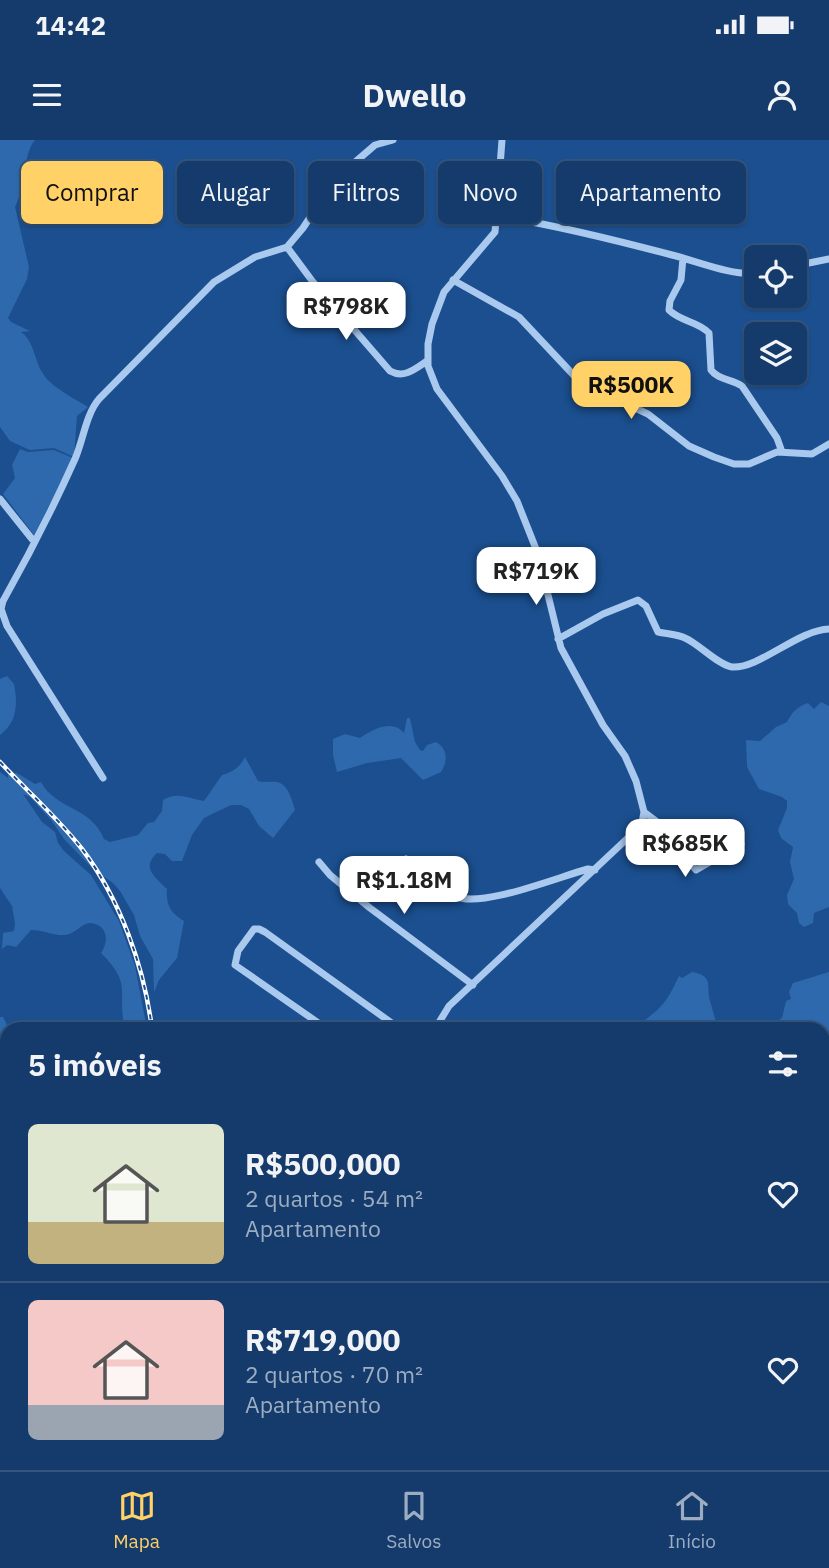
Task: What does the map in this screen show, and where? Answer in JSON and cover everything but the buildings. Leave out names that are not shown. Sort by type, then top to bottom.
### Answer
[{"type":"street","points":[[103,778],[5,621],[2,606],[74,460],[94,404],[214,282],[255,257],[287,247],[328,190],[354,163],[375,145],[393,140]]},
{"type":"street","points":[[499,161],[502,140]]},
{"type":"street","points":[[438,1022],[444,1011],[642,823],[645,812],[625,756],[592,706],[558,639],[538,554],[517,501],[502,476],[437,389],[427,361],[428,344],[438,305],[453,280],[491,240],[496,224]]},
{"type":"street","points":[[542,224],[744,273]]},
{"type":"street","points":[[287,247],[313,282],[390,371],[397,375],[405,374],[427,361]]},
{"type":"street","points":[[683,258],[682,276],[670,301],[669,310],[678,318],[700,325],[709,333],[711,370],[718,377],[742,386],[777,438],[782,452]]},
{"type":"street","points":[[807,263],[829,259]]},
{"type":"street","points":[[453,280],[519,317],[581,383],[648,414],[689,446],[740,465],[782,452],[812,454],[829,444]]},
{"type":"street","points":[[0,499],[32,539]]},
{"type":"street","points":[[558,639],[603,614],[638,600],[646,606],[658,632],[684,638],[732,667],[755,660],[819,630],[829,629]]},
{"type":"street","points":[[645,812],[656,821],[696,870],[741,844]]},
{"type":"street","points":[[406,859],[454,895],[473,900],[588,869],[595,870]]},
{"type":"street","points":[[319,862],[360,900],[473,985]]},
{"type":"street","points":[[317,1022],[234,965],[237,951],[254,929],[265,932],[390,1022]]},
{"type":"shaded area","points":[[0,140],[35,140],[27,161],[21,161],[21,191],[15,207],[29,267],[27,279],[8,318],[30,331],[21,332],[29,340],[39,367],[51,383],[88,407],[77,416],[74,457],[54,448],[30,450],[10,441],[0,427]]},
{"type":"shaded area","points":[[20,449],[28,452],[54,450],[73,458],[34,535],[3,494],[15,478],[12,465]]},
{"type":"shaded area","points":[[7,676],[14,684],[16,706],[10,725],[0,735],[0,679]]},
{"type":"shaded area","points":[[821,702],[829,706],[829,907],[814,913],[813,923],[804,927],[799,923],[797,913],[788,904],[787,895],[794,879],[790,862],[793,847],[781,838],[778,830],[787,801],[759,789],[747,767],[746,740],[760,741],[776,727],[787,722],[801,706],[808,703],[814,709]]},
{"type":"shaded area","points":[[407,718],[410,718],[415,742],[420,750],[423,751],[427,745],[436,742],[443,748],[446,760],[441,772],[423,780],[401,758],[367,763],[337,772],[333,739],[345,734],[360,738],[388,726],[404,733]]},
{"type":"shaded area","points":[[245,757],[258,781],[284,785],[295,810],[273,838],[259,826],[249,809],[241,805],[231,805],[204,818],[192,835],[182,861],[172,861],[165,854],[157,853],[152,858],[150,868],[167,889],[167,900],[172,912],[184,921],[177,958],[159,980],[154,992],[153,959],[140,936],[134,915],[120,891],[94,870],[64,839],[30,797],[23,794],[42,822],[55,832],[64,851],[91,875],[119,921],[135,966],[146,1022],[124,1022],[121,982],[101,953],[106,939],[104,930],[97,924],[87,923],[65,935],[31,930],[16,947],[7,945],[2,949],[3,933],[14,931],[15,923],[12,906],[0,888],[0,772],[8,778],[8,774],[17,773],[35,784],[41,782],[55,798],[91,820],[104,839],[110,842],[138,835],[148,823],[154,822],[162,811],[163,800],[168,797],[179,796],[204,801],[222,775],[241,764]]},
{"type":"shaded area","points":[[692,972],[704,976],[708,982],[716,1022],[643,1022],[664,1003],[679,976],[682,978]]},
{"type":"shaded area","points":[[829,972],[829,1022],[774,1022],[782,1018],[786,1001],[791,999],[789,992],[793,983]]},
{"type":"railway","points":[[0,762],[73,838],[108,889],[136,958],[151,1022]]}]
